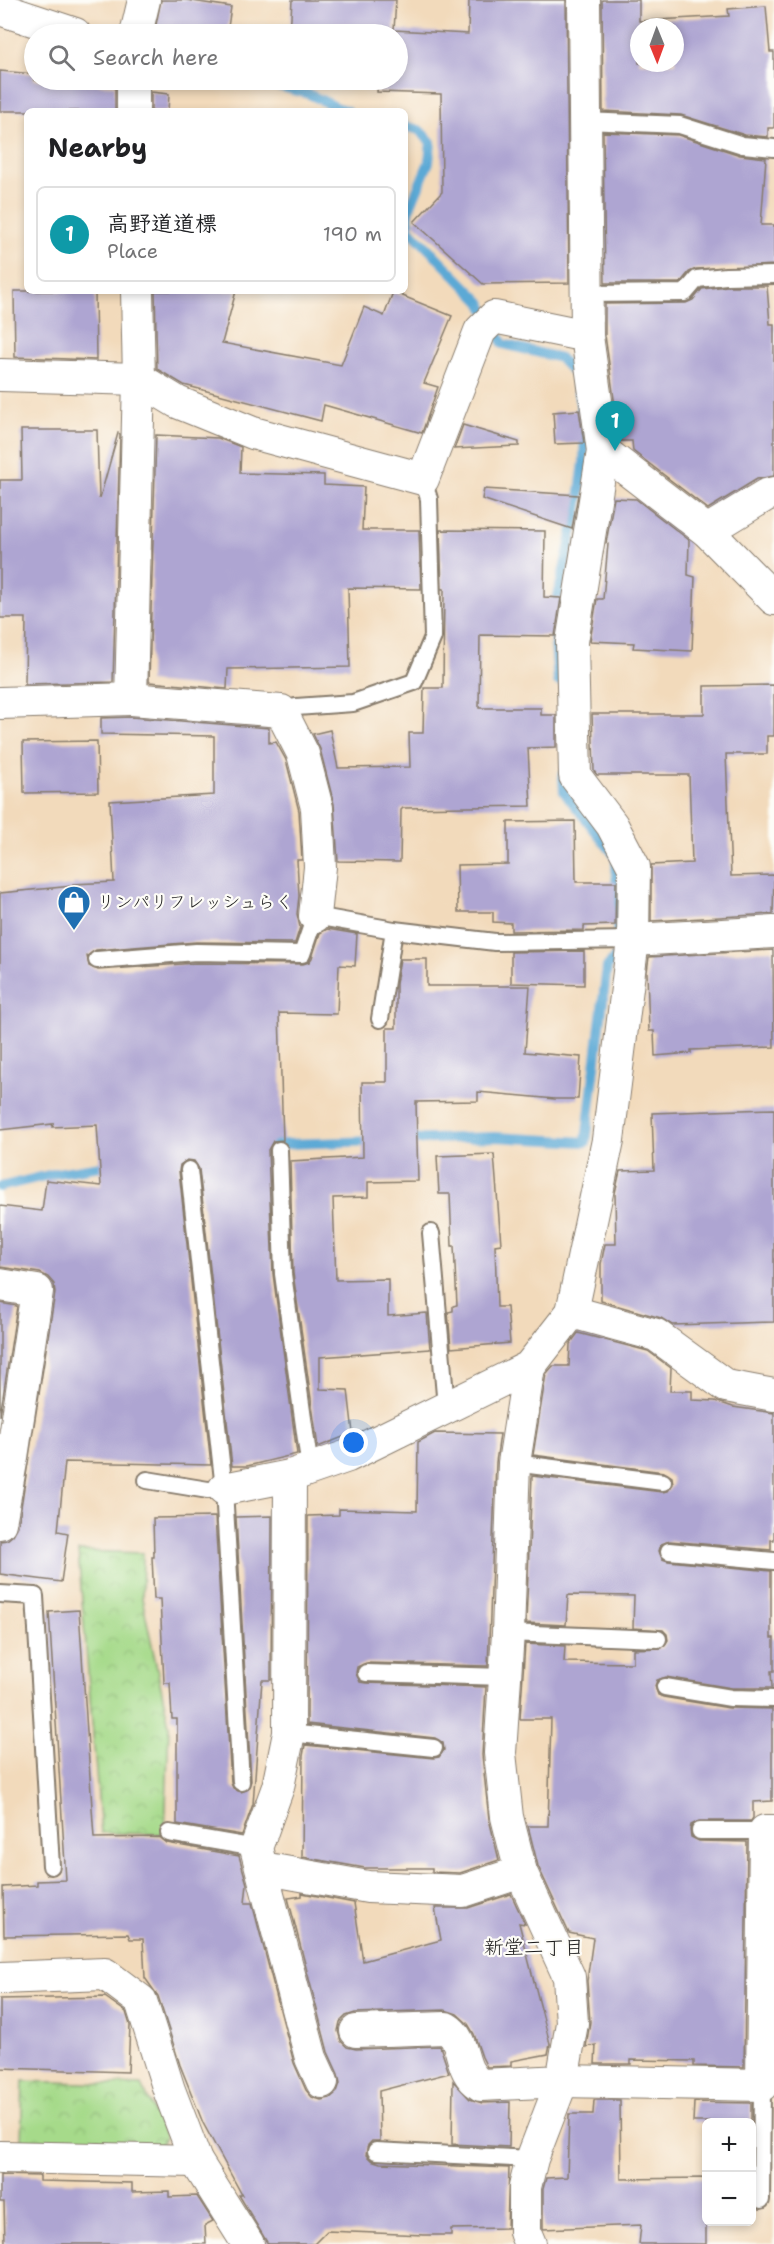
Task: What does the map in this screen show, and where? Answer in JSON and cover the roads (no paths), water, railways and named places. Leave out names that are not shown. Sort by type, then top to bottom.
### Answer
[{"type":"street","points":[[224,1489],[300,1472],[348,1456],[529,1367],[572,1312],[608,1140],[632,940],[634,867],[612,825],[576,776],[572,642],[603,451],[587,336],[584,0]]},
{"type":"street","points":[[0,9],[45,24]]},
{"type":"street","points":[[133,90],[134,108]]},
{"type":"street","points":[[131,699],[138,379],[137,294]]},
{"type":"street","points":[[0,375],[138,379],[177,402],[253,433],[423,479],[487,324],[587,336]]},
{"type":"street","points":[[603,451],[707,531],[774,599]]},
{"type":"street","points":[[707,531],[766,495],[774,493]]},
{"type":"street","points":[[0,703],[131,699],[282,711],[303,754],[317,807],[320,867],[315,916]]},
{"type":"street","points":[[632,940],[774,932]]},
{"type":"street","points":[[0,1285],[37,1291],[0,1523]]},
{"type":"street","points":[[572,1312],[656,1335],[726,1386],[774,1395]]},
{"type":"street","points":[[529,1367],[514,1463],[508,1633],[500,1753],[507,1817],[521,1872],[569,1977],[572,2023],[562,2081],[532,2159],[525,2187],[525,2232],[530,2244]]},
{"type":"street","points":[[300,1472],[289,1733],[278,1787],[259,1858],[311,2058],[322,2082]]},
{"type":"street","points":[[356,2031],[446,2028],[457,2038],[467,2073],[481,2085],[562,2081],[762,2085],[768,2010],[770,1831]]},
{"type":"street","points":[[259,1858],[368,1887],[463,1891],[521,1872]]},
{"type":"street","points":[[0,1978],[105,1974],[141,2001],[169,2090],[196,2161],[248,2244]]},
{"type":"street","points":[[0,2157],[196,2161]]},
{"type":"lane","points":[[585,121],[680,125],[743,145],[774,148]]},
{"type":"lane","points":[[587,294],[685,293],[698,279],[774,275]]},
{"type":"lane","points":[[282,711],[296,707],[353,703],[414,682],[433,637],[429,499],[423,479]]},
{"type":"lane","points":[[97,960],[196,952],[302,954],[315,916],[394,930],[495,942],[632,940]]},
{"type":"lane","points":[[381,1019],[394,930]]},
{"type":"lane","points":[[279,1149],[283,1274],[300,1472]]},
{"type":"lane","points":[[189,1170],[224,1489],[241,1782]]},
{"type":"lane","points":[[431,1233],[446,1407]]},
{"type":"lane","points":[[514,1463],[663,1482]]},
{"type":"lane","points":[[147,1480],[208,1490],[224,1489]]},
{"type":"lane","points":[[669,1551],[774,1560]]},
{"type":"lane","points":[[0,1594],[35,1596],[51,1866]]},
{"type":"lane","points":[[508,1633],[658,1639]]},
{"type":"lane","points":[[366,1673],[505,1677]]},
{"type":"lane","points":[[664,1688],[731,1698],[774,1699]]},
{"type":"lane","points":[[289,1733],[434,1748]]},
{"type":"lane","points":[[700,1831],[770,1831]]},
{"type":"lane","points":[[169,1833],[259,1858]]},
{"type":"lane","points":[[761,2200],[762,2085]]},
{"type":"lane","points":[[376,2151],[532,2159]]},
{"type":"waterway","points":[[293,90],[309,94],[338,108]]},
{"type":"waterway","points":[[408,127],[419,130],[431,142],[429,162],[408,212]]},
{"type":"waterway","points":[[408,212],[409,229],[481,302],[503,344],[560,358],[575,375],[585,429],[584,463],[577,512],[558,595],[555,641],[558,681]]},
{"type":"waterway","points":[[404,1140],[494,1137],[586,1142],[607,967],[618,954],[616,857],[564,792],[563,775]]},
{"type":"waterway","points":[[257,1145],[376,1141]]},
{"type":"waterway","points":[[0,1187],[57,1173],[113,1164]]},
{"type":"place","name":"高野道道標","points":[[615,451]]},
{"type":"place","name":"リンパリフレッシュらく","points":[[74,931]]},
{"type":"district","name":"新堂二丁目","points":[[534,1947]]}]
